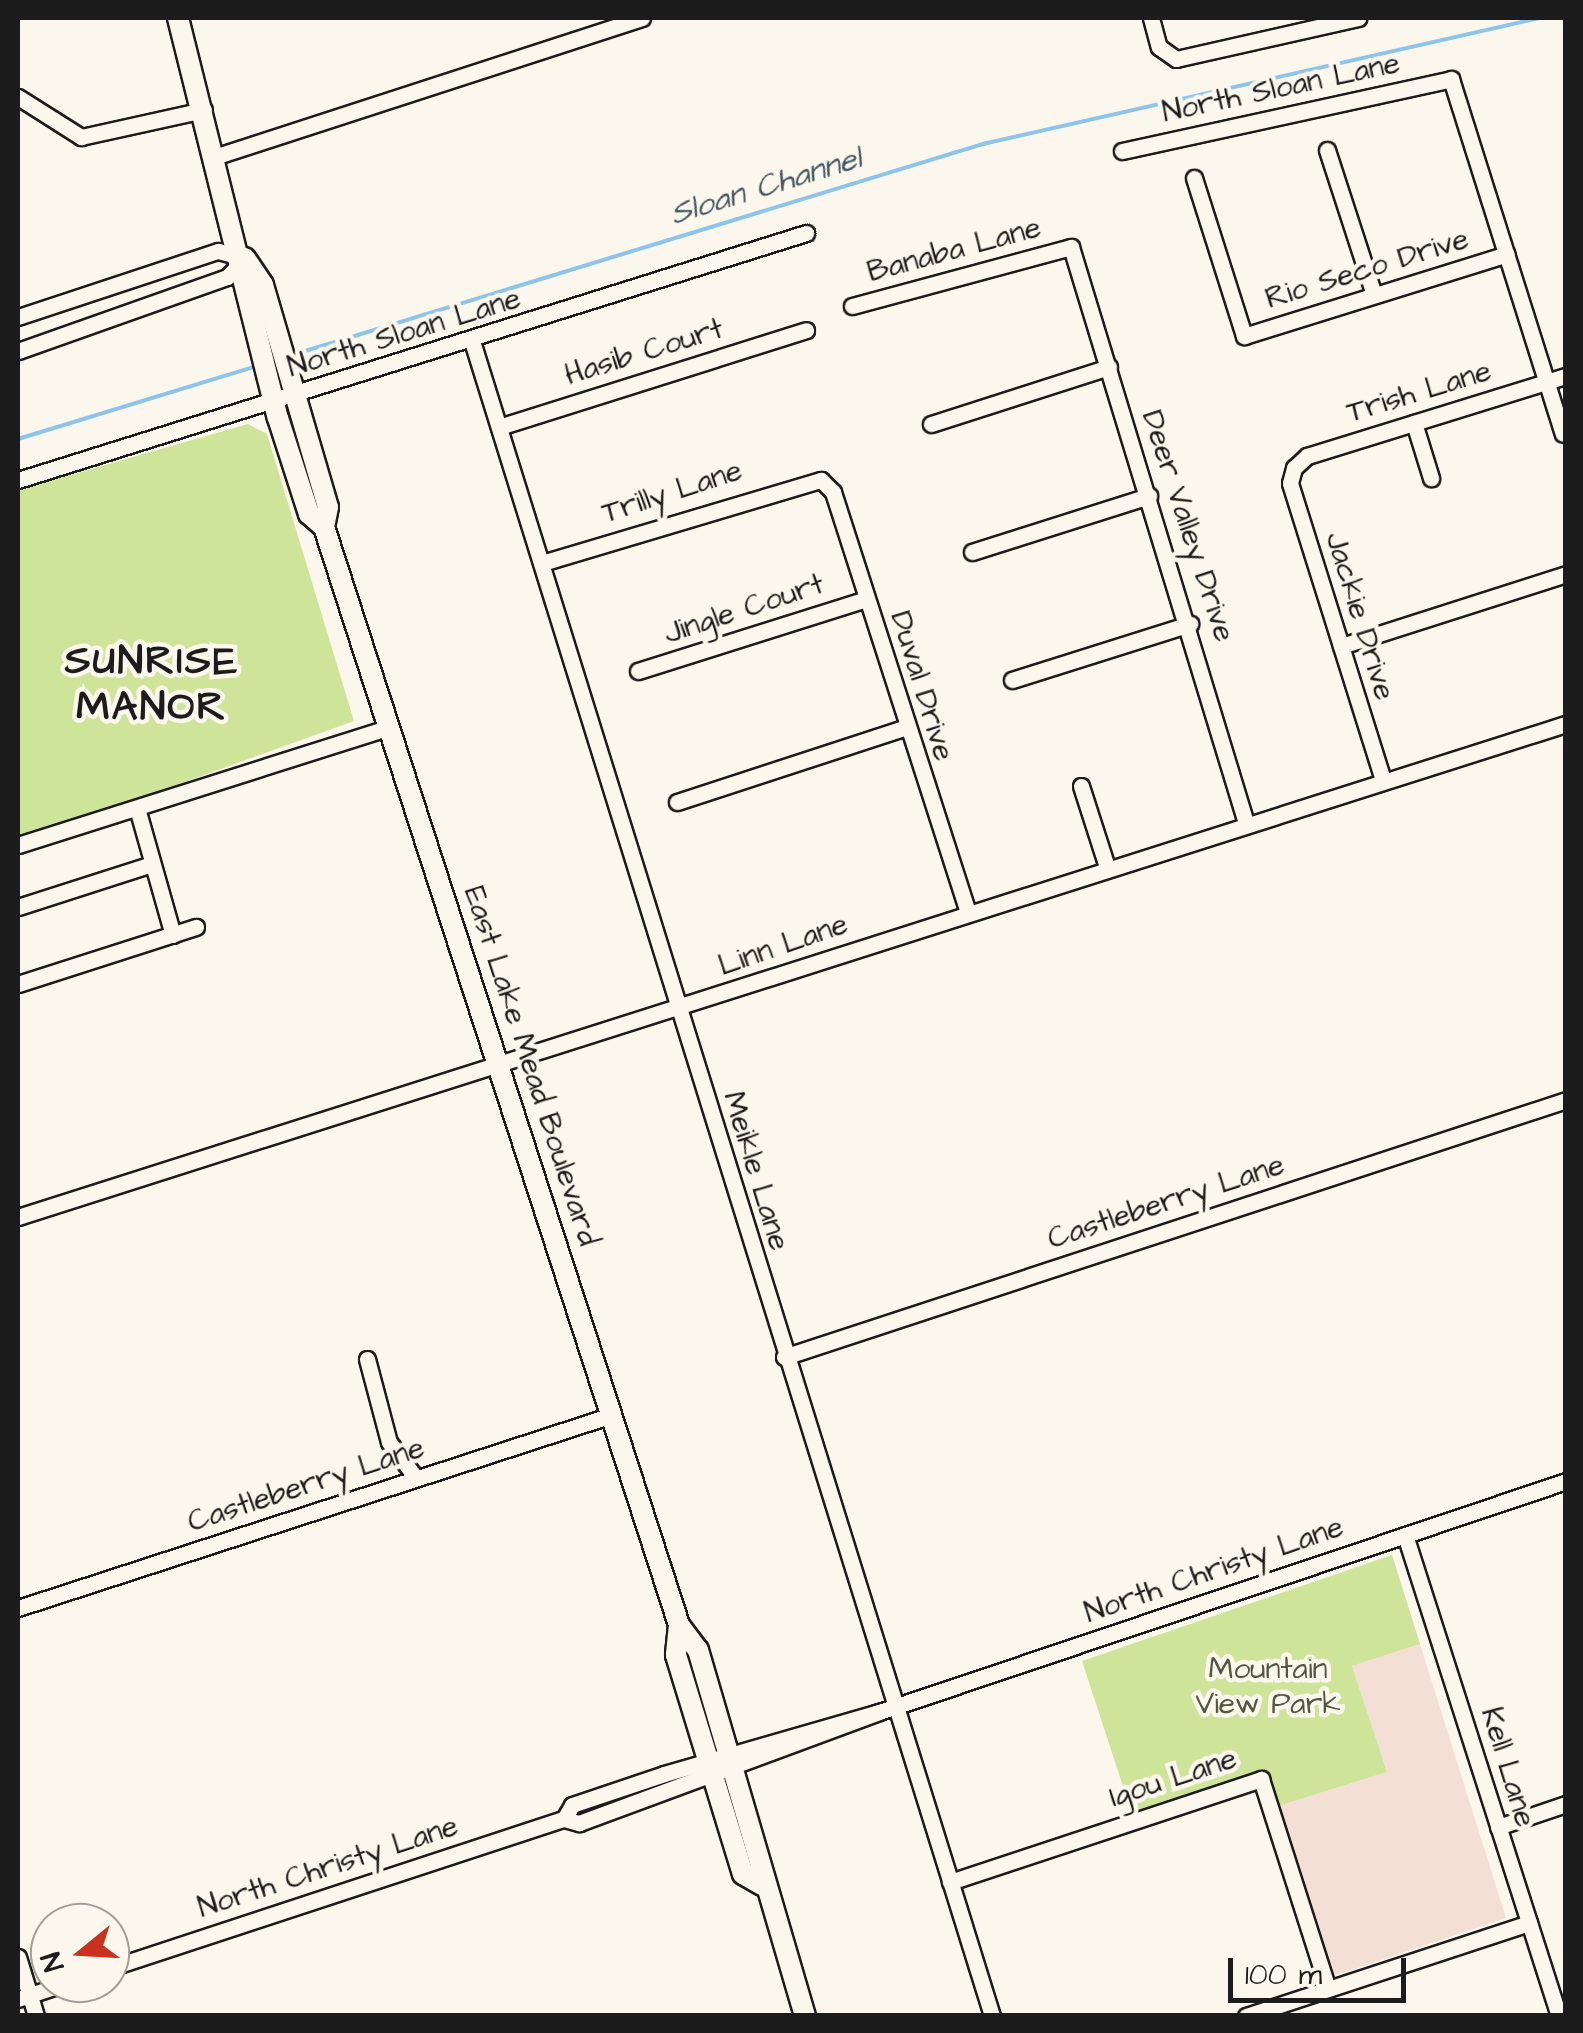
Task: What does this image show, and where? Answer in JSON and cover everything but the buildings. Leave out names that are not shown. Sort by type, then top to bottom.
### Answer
[{"type":"main road","name":"East Lake Mead Boulevard","points":[[184,19],[216,156],[281,389],[328,508],[324,527],[679,1625],[698,1650],[767,1866],[762,1886],[805,2016]]},
{"type":"main road","name":"East Lake Mead Boulevard","points":[[679,1625],[676,1656],[743,1874],[762,1886]]},
{"type":"street","points":[[216,156],[642,18]]},
{"type":"street","points":[[1151,18],[1164,54],[1188,58],[1358,18]]},
{"type":"street","name":"North Sloan Lane","points":[[1122,151],[1452,79],[1507,254]]},
{"type":"street","points":[[18,97],[81,137],[204,110]]},
{"type":"street","points":[[1328,150],[1374,296]]},
{"type":"street","name":"Rio Seco Drive","points":[[1194,178],[1244,336],[1507,254]]},
{"type":"street","name":"North Sloan Lane","points":[[18,480],[281,389],[472,341],[806,233]]},
{"type":"street","name":"Banaba Lane","points":[[852,306],[1070,247]]},
{"type":"street","name":"Deer Valley Drive","points":[[1070,247],[1190,624],[1246,823]]},
{"type":"street","points":[[218,251],[245,258],[228,277],[24,349],[18,314],[218,251]]},
{"type":"street","points":[[1507,254],[1564,434]]},
{"type":"street","name":"Hasib Court","points":[[499,426],[806,330]]},
{"type":"street","name":"Meikle Lane","points":[[472,341],[784,1357],[992,2016]]},
{"type":"street","points":[[931,424],[1109,367]]},
{"type":"street","name":"Trish Lane","points":[[1294,468],[1414,423],[1566,376]]},
{"type":"street","points":[[1414,423],[1431,478]]},
{"type":"street","name":"Jackie Drive","points":[[1294,468],[1290,483],[1383,780]]},
{"type":"street","name":"Trilly Lane","points":[[542,563],[820,480]]},
{"type":"street","name":"Duval Drive","points":[[820,480],[833,492],[968,912]]},
{"type":"street","points":[[972,552],[1149,496]]},
{"type":"street","points":[[1341,646],[1566,574]]},
{"type":"street","name":"Jingle Court","points":[[638,672],[866,599]]},
{"type":"street","points":[[1012,680],[1190,624]]},
{"type":"street","name":"Linn Lane","points":[[18,1217],[499,1066],[1107,867],[1566,724]]},
{"type":"street","points":[[18,846],[390,727]]},
{"type":"street","points":[[677,802],[906,728]]},
{"type":"street","points":[[1081,786],[1107,867]]},
{"type":"street","points":[[137,808],[173,935]]},
{"type":"street","points":[[18,907],[152,864]]},
{"type":"street","points":[[18,984],[196,927]]},
{"type":"street","name":"Castleberry Lane","points":[[784,1357],[1566,1100]]},
{"type":"street","points":[[367,1359],[389,1442],[416,1478]]},
{"type":"street","name":"Castleberry Lane","points":[[18,1608],[612,1415]]},
{"type":"street","name":"North Christy Lane","points":[[130,1961],[564,1819],[572,1805],[711,1769],[1566,1482]]},
{"type":"street","name":"Kell Lane","points":[[1405,1535],[1559,2016]]},
{"type":"street","name":"Igou Lane","points":[[950,1882],[1261,1778],[1328,1988]]},
{"type":"street","points":[[1498,1827],[1566,1804]]},
{"type":"street","points":[[1246,2016],[1530,1923]]},
{"type":"street","points":[[18,1957],[24,1997],[36,2016]]},
{"type":"street","points":[[1548,1983],[1566,1977]]},
{"type":"shaded area","points":[[1420,1644],[1506,1918],[1331,1977],[1278,1806],[1387,1772],[1352,1666]]},
{"type":"green space","points":[[248,424],[267,434],[354,721],[18,842],[18,490]]},
{"type":"green space","name":"Mountain View Park","points":[[1392,1555],[1420,1644],[1352,1666],[1387,1772],[1278,1806],[1266,1769],[1132,1814],[1082,1661]]},
{"type":"waterway","name":"Sloan Channel","points":[[289,356],[983,144],[1539,18]]},
{"type":"waterway","name":"Sloan Channel","points":[[18,439],[257,366]]},
{"type":"district","name":"SUNRISE MANOR","points":[[152,685]]}]
